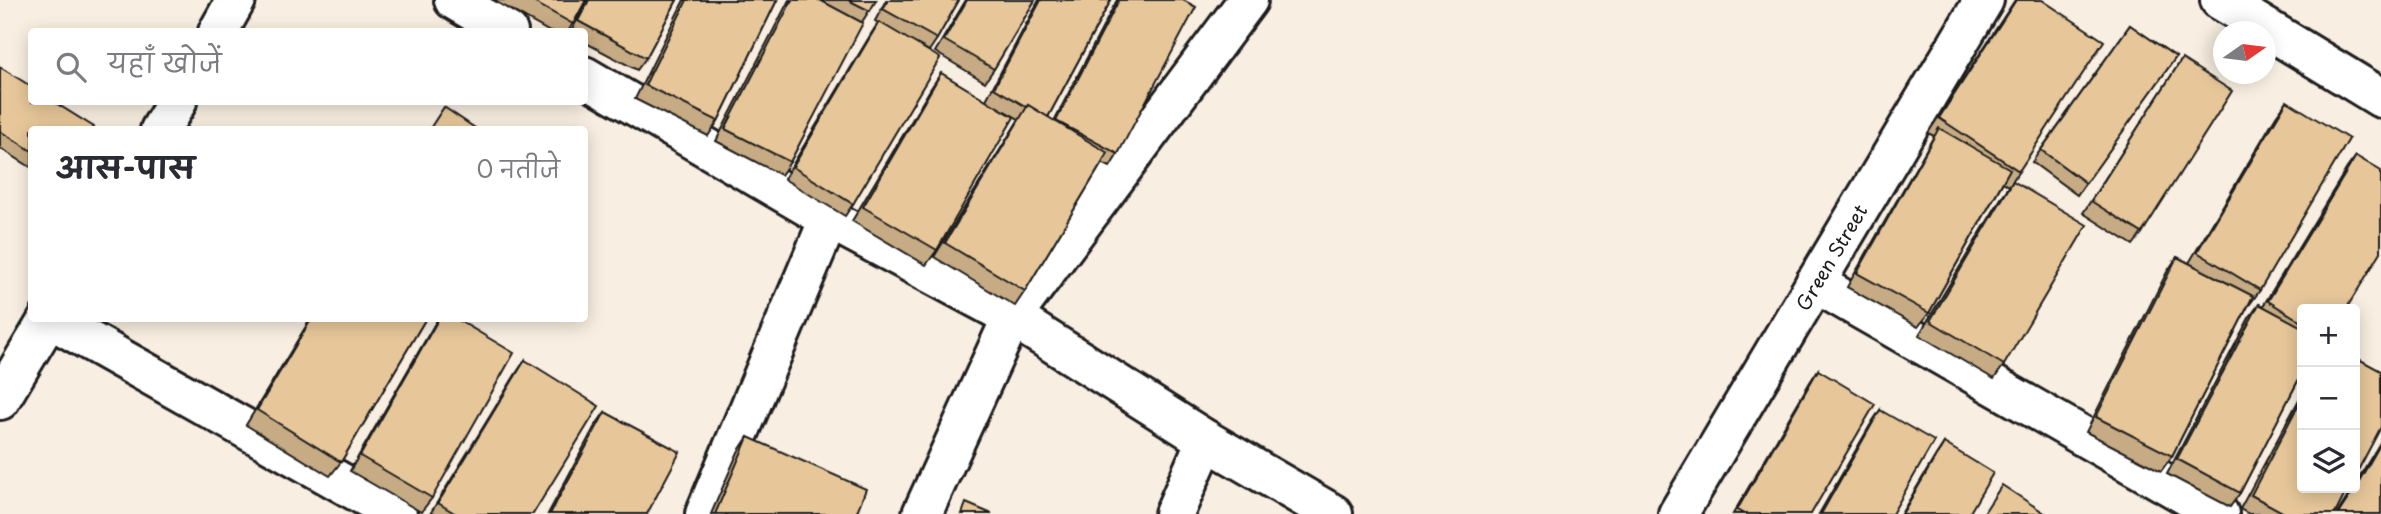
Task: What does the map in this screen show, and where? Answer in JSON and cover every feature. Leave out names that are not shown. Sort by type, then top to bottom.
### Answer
[{"type":"street","points":[[220,28],[236,0]]},
{"type":"street","points":[[454,0],[501,28]]},
{"type":"street","points":[[922,514],[1012,317],[1248,0]]},
{"type":"street","name":"Green Street","points":[[1678,514],[1984,0]]},
{"type":"street","points":[[2220,0],[2381,98]]},
{"type":"street","points":[[588,78],[828,219],[1012,317],[1206,440],[1333,514]]},
{"type":"street","points":[[162,126],[175,105]]},
{"type":"street","points":[[705,514],[828,219]]},
{"type":"street","points":[[1815,283],[2219,514]]},
{"type":"street","points":[[0,400],[47,322]]},
{"type":"street","points":[[56,322],[397,514]]},
{"type":"street","points":[[1174,514],[1206,440]]},
{"type":"building","points":[[530,0],[586,0],[573,24]]},
{"type":"building","points":[[589,0],[677,0],[646,58],[578,21]]},
{"type":"building","points":[[687,0],[777,0],[718,121],[645,85]]},
{"type":"building","points":[[792,0],[820,0],[863,23],[790,162],[725,129]]},
{"type":"building","points":[[848,0],[876,0],[870,11]]},
{"type":"building","points":[[888,0],[959,0],[937,39],[883,9]]},
{"type":"building","points":[[967,0],[1035,0],[994,69],[944,40]]},
{"type":"building","points":[[1041,0],[1111,0],[1048,117],[994,88]]},
{"type":"building","points":[[1119,0],[1183,0],[1196,7],[1118,154],[1056,121]]},
{"type":"building","points":[[2016,0],[2042,0],[2104,41],[2019,171],[1939,118]]},
{"type":"building","points":[[879,22],[940,58],[853,204],[793,167]]},
{"type":"building","points":[[2130,25],[2176,57],[2086,183],[2041,150]]},
{"type":"building","points":[[2182,59],[2213,79],[2213,84],[2221,84],[2232,91],[2142,233],[2091,201]]},
{"type":"building","points":[[0,67],[28,84],[28,105],[59,105],[92,126],[28,126],[28,148],[0,131]]},
{"type":"building","points":[[941,73],[1014,117],[937,250],[863,207]]},
{"type":"building","points":[[2287,101],[2349,139],[2260,290],[2197,252]]},
{"type":"building","points":[[1028,105],[1108,153],[1025,291],[945,243]]},
{"type":"building","points":[[444,107],[472,126],[432,126]]},
{"type":"building","points":[[1939,128],[2010,169],[1929,313],[1857,273]]},
{"type":"building","points":[[2356,156],[2381,171],[2381,252],[2349,304],[2297,304],[2297,319],[2268,301]]},
{"type":"building","points":[[2013,181],[2087,225],[2004,365],[1930,321]]},
{"type":"building","points":[[2177,257],[2253,296],[2172,456],[2096,417]]},
{"type":"building","points":[[2259,304],[2297,324],[2297,383],[2240,493],[2177,459]]},
{"type":"building","points":[[310,322],[424,322],[341,462],[257,410]]},
{"type":"building","points":[[437,322],[462,322],[514,353],[432,498],[360,456]]},
{"type":"building","points":[[525,360],[599,406],[533,514],[456,514],[438,503]]},
{"type":"building","points":[[2360,360],[2381,371],[2381,427],[2360,467]]},
{"type":"building","points":[[1818,370],[1875,404],[1811,514],[1744,514],[1737,510]]},
{"type":"building","points":[[2297,408],[2297,493],[2346,493],[2335,514],[2286,514],[2251,495]]},
{"type":"building","points":[[1880,410],[1934,441],[1892,514],[1821,514]]},
{"type":"building","points":[[605,412],[680,452],[647,514],[550,514]]},
{"type":"building","points":[[748,437],[866,489],[856,514],[715,514]]},
{"type":"building","points":[[1944,443],[1993,473],[1969,514],[1902,514]]},
{"type":"building","points":[[2381,443],[2381,514],[2338,514],[2352,493],[2360,493],[2360,479]]},
{"type":"building","points":[[2002,485],[2046,514],[1983,514]]},
{"type":"building","points":[[966,503],[992,514],[962,514]]}]
